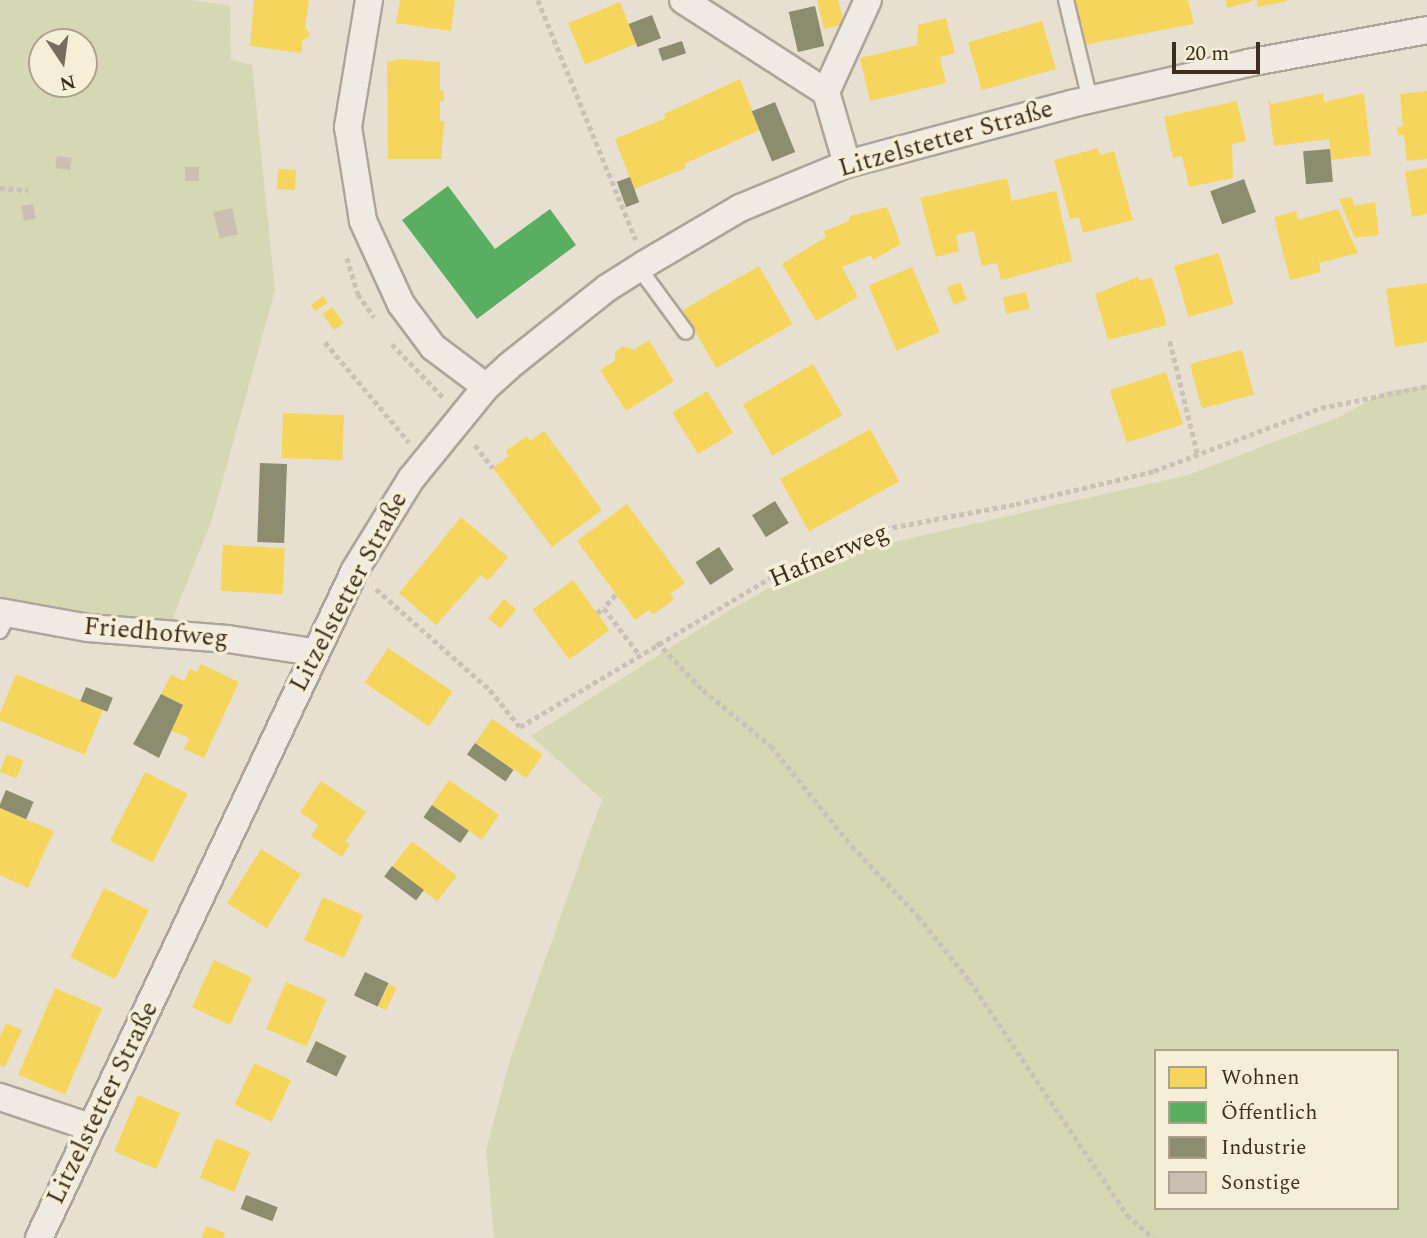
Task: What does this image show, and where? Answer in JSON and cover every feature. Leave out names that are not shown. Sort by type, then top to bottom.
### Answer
[{"type":"street","points":[[369,0],[348,127],[363,221],[401,304],[433,346],[486,387]]},
{"type":"street","points":[[683,0],[826,92]]},
{"type":"street","points":[[847,164],[826,92],[868,0]]},
{"type":"street","name":"Litzelstetter Straße","points":[[40,1238],[313,652],[355,570],[425,462],[486,387],[607,288],[642,266],[740,208],[847,164],[1090,100],[1248,63],[1427,30]]},
{"type":"street","name":"Friedhofweg","points":[[3,619],[228,639],[313,652]]},
{"type":"street","points":[[0,1097],[90,1127]]},
{"type":"lane","name":"Litzelstetter Straße","points":[[1066,0],[1090,100]]},
{"type":"lane","points":[[642,266],[686,332]]},
{"type":"path","points":[[538,0],[642,266]]},
{"type":"path","points":[[0,188],[28,190]]},
{"type":"path","points":[[1170,341],[1198,456]]},
{"type":"path","points":[[325,342],[425,462]]},
{"type":"path","name":"Hafnerweg","points":[[355,570],[490,690],[520,727],[638,653],[790,566],[884,529],[1080,490],[1198,456],[1321,408],[1427,386]]},
{"type":"path","points":[[597,613],[616,595]]},
{"type":"path","points":[[604,608],[638,653]]},
{"type":"path","points":[[657,642],[703,690],[771,746],[852,846],[918,916],[970,981],[1127,1215],[1153,1238]]},
{"type":"green space","points":[[0,0],[193,0],[230,6],[231,60],[252,65],[275,290],[212,519],[171,623],[0,612]]},
{"type":"green space","points":[[1427,386],[1427,1238],[494,1238],[486,1149],[511,1057],[602,799],[531,736],[730,610],[780,582],[850,552],[1188,475],[1339,417],[1387,391]]},
{"type":"building: Wohnen","points":[[254,0],[309,0],[305,27],[310,35],[303,40],[301,53],[250,46]]},
{"type":"building: Wohnen","points":[[400,0],[455,0],[451,31],[396,23]]},
{"type":"building: Wohnen","points":[[817,0],[838,0],[844,24],[824,29]]},
{"type":"building: Wohnen","points":[[1073,0],[1188,0],[1194,24],[1083,45]]},
{"type":"building: Wohnen","points":[[1226,0],[1252,0],[1252,1],[1227,8]]},
{"type":"building: Wohnen","points":[[1257,0],[1287,0],[1287,1],[1258,7]]},
{"type":"building: Wohnen","points":[[620,2],[637,44],[585,65],[568,23]]},
{"type":"building: Wohnen","points":[[946,18],[955,53],[940,57],[946,83],[870,101],[860,58],[917,45],[918,25]]},
{"type":"building: Wohnen","points":[[1042,21],[1056,69],[982,90],[968,42]]},
{"type":"building: Wohnen","points":[[402,59],[440,62],[440,90],[444,91],[444,101],[440,101],[440,121],[444,121],[441,159],[388,159],[387,62]]},
{"type":"building: Wohnen","points":[[740,79],[760,130],[684,164],[686,168],[634,189],[615,139],[666,118],[664,114]]},
{"type":"building: Wohnen","points":[[1427,91],[1427,159],[1407,161],[1404,135],[1398,135],[1397,127],[1403,127],[1400,94]]},
{"type":"building: Wohnen","points":[[1323,93],[1324,102],[1364,93],[1371,155],[1331,160],[1329,139],[1274,146],[1268,99],[1272,104]]},
{"type":"building: Wohnen","points":[[1237,101],[1246,141],[1232,144],[1233,178],[1189,187],[1182,156],[1173,158],[1164,117]]},
{"type":"building: Wohnen","points":[[1098,148],[1100,155],[1114,151],[1133,220],[1083,233],[1079,217],[1070,219],[1054,160]]},
{"type":"building: Wohnen","points":[[1427,168],[1427,214],[1412,217],[1405,172]]},
{"type":"building: Wohnen","points":[[278,169],[296,170],[295,190],[277,189]]},
{"type":"building: Wohnen","points":[[1007,178],[1012,201],[1056,191],[1072,261],[1001,280],[997,263],[982,266],[974,231],[956,235],[959,251],[936,257],[920,198]]},
{"type":"building: Wohnen","points":[[1352,197],[1354,206],[1375,202],[1379,235],[1355,238],[1339,199]]},
{"type":"building: Wohnen","points":[[887,207],[901,244],[873,260],[871,255],[842,267],[858,297],[816,321],[782,264],[826,237],[824,231],[849,221],[850,216]]},
{"type":"building: Wohnen","points":[[1338,209],[1358,253],[1319,263],[1321,272],[1290,280],[1274,217],[1296,211],[1298,220]]},
{"type":"building: Wohnen","points":[[1219,253],[1234,304],[1188,317],[1174,266]]},
{"type":"building: Wohnen","points":[[759,266],[793,324],[716,368],[683,310]]},
{"type":"building: Wohnen","points":[[912,267],[940,332],[896,351],[869,285]]},
{"type":"building: Wohnen","points":[[1138,277],[1139,281],[1152,277],[1167,325],[1108,340],[1095,294]]},
{"type":"building: Wohnen","points":[[960,282],[967,300],[954,305],[947,287]]},
{"type":"building: Wohnen","points":[[1427,283],[1427,342],[1395,347],[1386,289]]},
{"type":"building: Wohnen","points":[[1026,292],[1030,309],[1006,314],[1003,297]]},
{"type":"building: Wohnen","points":[[323,296],[328,303],[315,311],[311,305]]},
{"type":"building: Wohnen","points":[[332,307],[344,323],[334,330],[322,314]]},
{"type":"building: Wohnen","points":[[649,340],[674,381],[626,411],[600,370],[615,361],[615,352],[624,346],[634,350]]},
{"type":"building: Wohnen","points":[[1242,350],[1254,394],[1202,408],[1190,364]]},
{"type":"building: Wohnen","points":[[813,364],[842,415],[772,456],[743,404]]},
{"type":"building: Wohnen","points":[[1166,372],[1183,424],[1127,443],[1110,390]]},
{"type":"building: Wohnen","points":[[707,391],[733,433],[698,454],[672,413]]},
{"type":"building: Wohnen","points":[[283,413],[344,415],[342,460],[281,458]]},
{"type":"building: Wohnen","points":[[870,429],[899,481],[809,531],[780,479]]},
{"type":"building: Wohnen","points":[[544,431],[602,510],[552,547],[493,468],[509,456],[505,451],[527,436],[530,441]]},
{"type":"building: Wohnen","points":[[627,504],[685,583],[670,594],[674,599],[653,615],[649,610],[635,620],[577,541]]},
{"type":"building: Wohnen","points":[[461,517],[508,557],[488,581],[481,575],[436,625],[399,593]]},
{"type":"building: Wohnen","points":[[223,545],[285,548],[283,594],[221,591]]},
{"type":"building: Wohnen","points":[[573,580],[609,630],[569,660],[533,609]]},
{"type":"building: Wohnen","points":[[504,599],[516,609],[500,628],[488,618]]},
{"type":"building: Wohnen","points":[[388,648],[453,692],[429,726],[365,683]]},
{"type":"building: Wohnen","points":[[201,664],[239,682],[204,758],[184,749],[189,738],[170,730],[183,705],[161,694],[171,675],[184,681],[190,669],[197,672]]},
{"type":"building: Wohnen","points":[[16,674],[103,709],[85,755],[0,720],[0,714]]},
{"type":"building: Wohnen","points":[[492,719],[543,755],[526,778],[475,743]]},
{"type":"building: Wohnen","points":[[7,754],[24,761],[17,778],[0,772]]},
{"type":"building: Wohnen","points":[[145,772],[188,794],[153,862],[110,841]]},
{"type":"building: Wohnen","points":[[449,780],[499,815],[482,840],[432,805]]},
{"type":"building: Wohnen","points":[[321,781],[366,812],[345,842],[350,844],[342,857],[311,836],[318,825],[300,812]]},
{"type":"building: Wohnen","points":[[0,808],[54,831],[28,888],[0,875]]},
{"type":"building: Wohnen","points":[[412,841],[457,876],[437,901],[392,866]]},
{"type":"building: Wohnen","points":[[261,849],[301,874],[267,928],[227,903]]},
{"type":"building: Wohnen","points":[[104,888],[149,910],[115,979],[70,957]]},
{"type":"building: Wohnen","points":[[323,897],[363,915],[344,958],[304,940]]},
{"type":"building: Wohnen","points":[[214,960],[252,978],[230,1025],[192,1007]]},
{"type":"building: Wohnen","points":[[286,982],[327,999],[307,1046],[266,1029]]},
{"type":"building: Wohnen","points":[[389,984],[397,988],[386,1010],[378,1006]]},
{"type":"building: Wohnen","points":[[55,988],[102,1008],[65,1094],[18,1075]]},
{"type":"building: Wohnen","points":[[6,1023],[22,1030],[5,1067],[0,1065],[0,1036]]},
{"type":"building: Wohnen","points":[[254,1063],[291,1080],[272,1122],[235,1105]]},
{"type":"building: Wohnen","points":[[138,1095],[180,1113],[157,1169],[114,1151]]},
{"type":"building: Wohnen","points":[[216,1138],[250,1152],[234,1192],[200,1178]]},
{"type":"building: Wohnen","points":[[206,1226],[225,1233],[223,1238],[202,1238]]},
{"type":"building: Öffentlich","points":[[448,186],[495,249],[550,209],[576,245],[477,319],[402,220]]},
{"type":"building: Industrie","points":[[815,6],[824,46],[798,52],[789,12]]},
{"type":"building: Industrie","points":[[652,15],[661,38],[638,47],[629,24]]},
{"type":"building: Industrie","points":[[682,41],[686,53],[662,61],[658,49]]},
{"type":"building: Industrie","points":[[775,102],[795,152],[772,161],[752,111]]},
{"type":"building: Industrie","points":[[1330,149],[1333,182],[1306,184],[1303,151]]},
{"type":"building: Industrie","points":[[630,177],[639,202],[626,207],[617,182]]},
{"type":"building: Industrie","points":[[1244,179],[1256,212],[1222,224],[1210,191]]},
{"type":"building: Industrie","points":[[260,463],[287,464],[284,543],[257,542]]},
{"type":"building: Industrie","points":[[775,501],[789,523],[766,537],[752,515]]},
{"type":"building: Industrie","points":[[719,547],[734,570],[710,585],[696,562]]},
{"type":"building: Industrie","points":[[86,687],[113,698],[107,712],[80,701]]},
{"type":"building: Industrie","points":[[161,694],[183,705],[159,758],[133,744]]},
{"type":"building: Industrie","points":[[475,743],[514,770],[505,781],[467,754]]},
{"type":"building: Industrie","points":[[6,790],[34,802],[26,819],[0,808]]},
{"type":"building: Industrie","points":[[432,805],[469,831],[460,843],[423,817]]},
{"type":"building: Industrie","points":[[392,866],[424,890],[416,900],[384,876]]},
{"type":"building: Industrie","points":[[365,972],[389,983],[378,1007],[354,996]]},
{"type":"building: Industrie","points":[[316,1041],[347,1056],[336,1077],[306,1062]]},
{"type":"building: Industrie","points":[[246,1195],[278,1207],[272,1221],[241,1209]]},
{"type":"building: Sonstige","points":[[57,156],[72,158],[70,170],[55,168]]},
{"type":"building: Sonstige","points":[[185,167],[199,167],[199,181],[185,181]]},
{"type":"building: Sonstige","points":[[33,204],[36,219],[24,221],[21,206]]},
{"type":"building: Sonstige","points":[[232,208],[238,234],[220,239],[213,212]]}]
